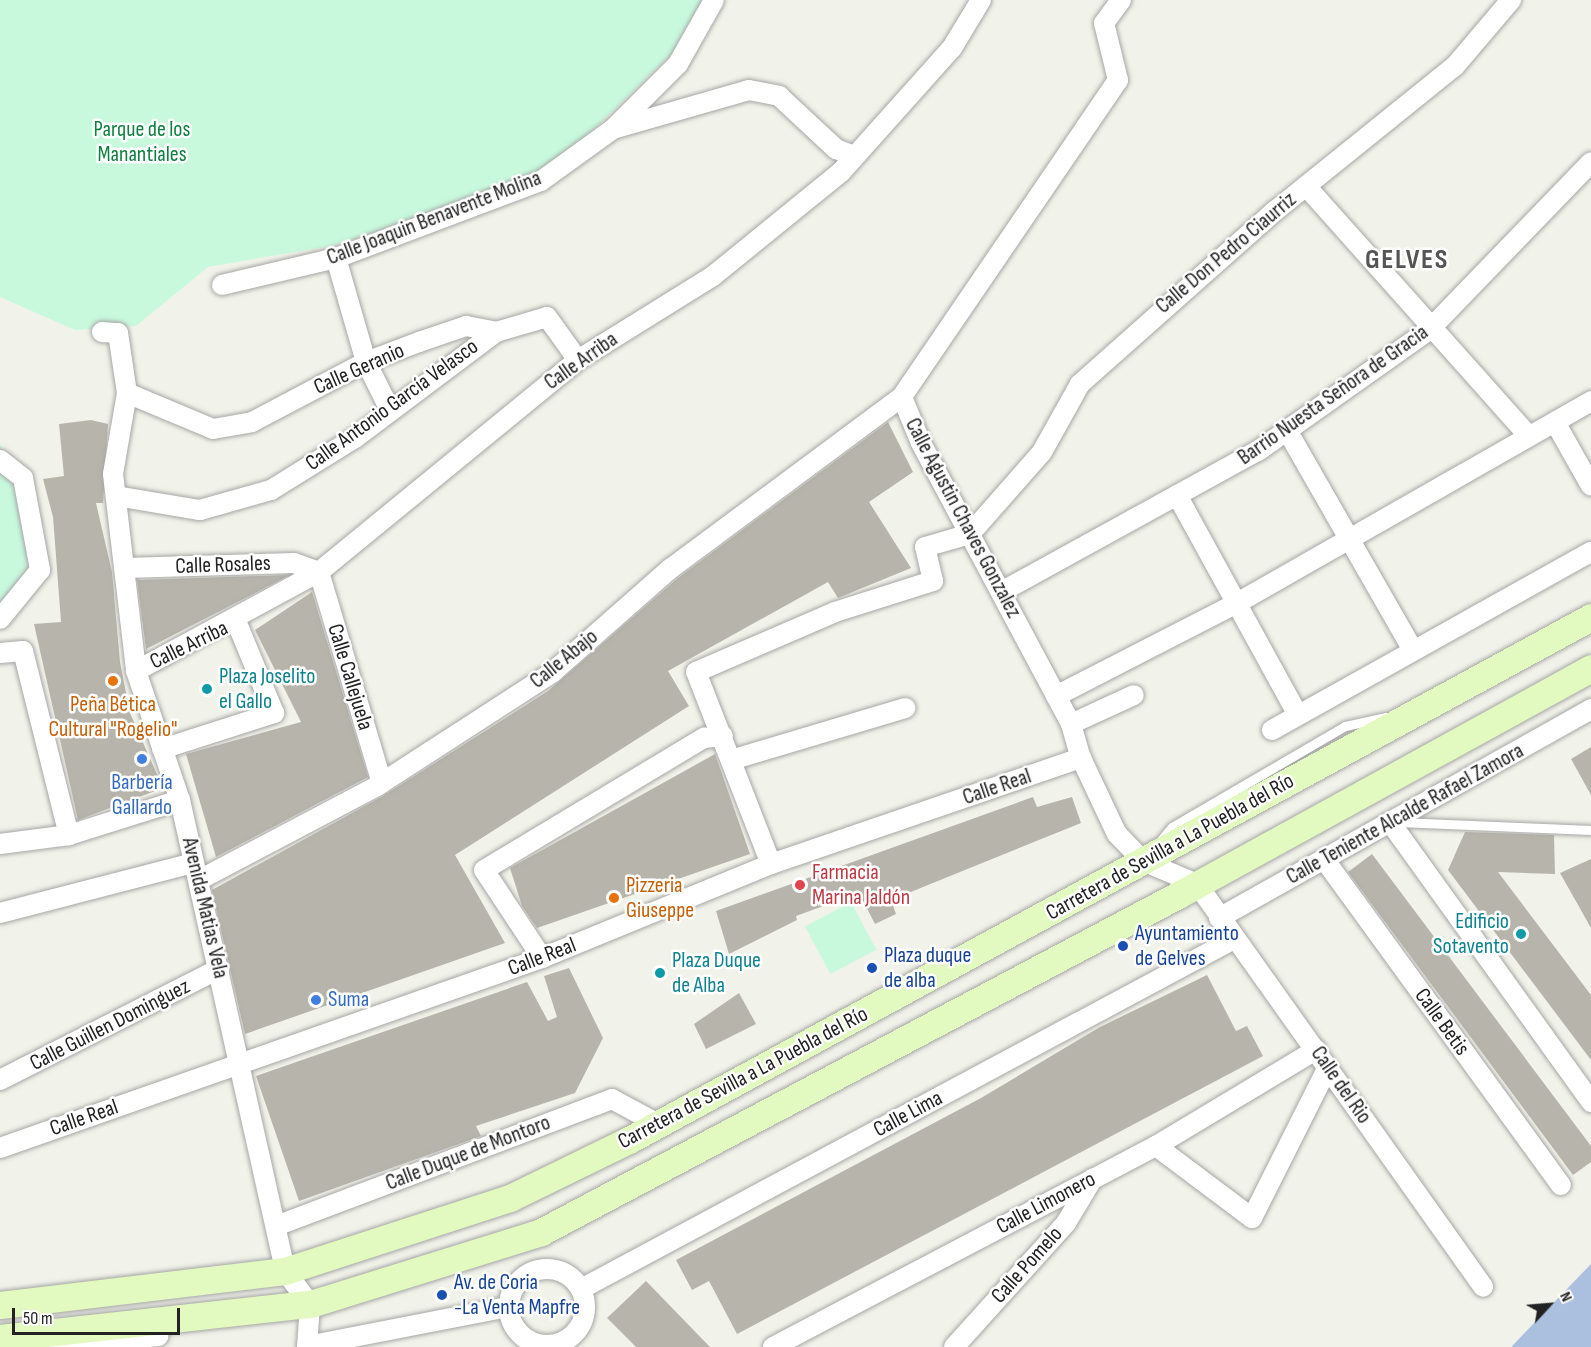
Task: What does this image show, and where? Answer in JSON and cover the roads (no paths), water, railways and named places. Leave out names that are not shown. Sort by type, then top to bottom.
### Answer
[{"type":"main road","name":"Carretera de Sevilla a La Puebla del Río","points":[[0,1305],[285,1271],[510,1198],[658,1124],[1591,617]]},
{"type":"main road","name":"Carretera de Sevilla a La Puebla del Río","points":[[0,1338],[298,1306],[541,1232],[1197,884],[1591,668]]},
{"type":"main road","points":[[158,1336],[298,1306]]},
{"type":"street","name":"Calle Joaquin Benavente Molina","points":[[222,285],[336,258],[541,182],[613,129],[678,64],[714,0]]},
{"type":"street","name":"Calle Arriba","points":[[136,671],[236,621],[319,572],[578,360],[713,276],[841,172],[952,48],[981,0]]},
{"type":"street","name":"Calle Agustin Chaves Gonzalez","points":[[1121,0],[1104,23],[1118,80],[902,397],[970,534],[1071,724],[1081,758],[1117,834],[1143,861]]},
{"type":"street","name":"Calle Don Pedro Ciaurriz","points":[[970,534],[1042,452],[1080,384],[1147,320],[1306,186],[1455,66],[1511,0]]},
{"type":"street","points":[[613,129],[749,90],[779,96],[836,149],[854,156]]},
{"type":"street","name":"Barrio Nuesta Señora de Gracia","points":[[1001,592],[1288,432],[1429,330],[1591,162]]},
{"type":"street","points":[[1306,186],[1429,330],[1528,435]]},
{"type":"street","points":[[336,258],[366,362],[389,408]]},
{"type":"street","name":"Calle Geranio","points":[[127,393],[213,429],[252,422],[366,362],[466,326],[496,332],[547,317],[578,360]]},
{"type":"street","name":"Calle Antonio García Velasco","points":[[116,496],[200,510],[271,490],[355,438],[389,408],[496,332]]},
{"type":"street","name":"Avenida Matias Vela","points":[[110,333],[127,393],[113,474],[136,671],[180,800],[241,1063],[285,1271]]},
{"type":"street","name":"Calle Abajo","points":[[0,914],[196,872],[382,783],[553,672],[670,569],[902,397]]},
{"type":"street","points":[[1056,696],[1239,602],[1591,401]]},
{"type":"street","points":[[1555,422],[1591,486]]},
{"type":"street","points":[[1288,432],[1413,650]]},
{"type":"street","points":[[0,460],[23,478],[40,570],[0,619]]},
{"type":"street","points":[[1177,495],[1239,602],[1297,713]]},
{"type":"street","points":[[771,864],[723,736],[696,672],[835,612],[933,581],[925,547],[970,534]]},
{"type":"street","points":[[1272,730],[1297,713],[1591,552]]},
{"type":"street","name":"Calle Rosales","points":[[125,568],[294,563],[319,572]]},
{"type":"street","name":"Calle Callejuela","points":[[319,572],[382,783]]},
{"type":"street","points":[[162,749],[274,713],[236,621]]},
{"type":"street","points":[[0,654],[23,651],[69,835]]},
{"type":"street","points":[[1071,724],[1134,695]]},
{"type":"street","points":[[731,760],[905,708]]},
{"type":"street","name":"Calle Teniente Alcalde Rafael Zamora","points":[[1219,918],[1591,709]]},
{"type":"street","points":[[542,958],[484,870],[704,738],[723,736]]},
{"type":"street","name":"Calle Real","points":[[0,1148],[542,958],[771,864],[1081,758]]},
{"type":"street","points":[[0,844],[69,835],[180,800]]},
{"type":"street","points":[[1390,822],[1591,1102]]},
{"type":"street","name":"Calle Betis","points":[[1324,859],[1561,1185]]},
{"type":"street","points":[[1143,861],[1197,884]]},
{"type":"street","name":"Calle del Rio","points":[[1197,884],[1483,1287]]},
{"type":"street","name":"Calle Lima","points":[[581,1289],[1234,939]]},
{"type":"street","name":"Calle Guillen Dominguez","points":[[0,1080],[219,969]]},
{"type":"street","name":"Calle Limonero","points":[[773,1347],[1156,1146],[1316,1050]]},
{"type":"street","points":[[1156,1146],[1252,1218],[1328,1067]]},
{"type":"street","name":"Calle Duque de Montoro","points":[[276,1226],[612,1099],[658,1124]]},
{"type":"street","name":"Calle Pomelo","points":[[954,1347],[1066,1223],[1093,1178]]},
{"type":"street","points":[[537,1269],[562,1272],[581,1289],[585,1313],[580,1341],[537,1346],[516,1331],[508,1307],[516,1283],[537,1269]]},
{"type":"street","points":[[285,1271],[298,1306],[307,1346],[508,1307]]},
{"type":"street","points":[[50,1347],[158,1336]]},
{"type":"lane","points":[[1390,822],[1591,830]]},
{"type":"water","points":[[1591,1264],[1591,1347],[1512,1347],[1513,1345]]},
{"type":"place","name":"Peña Bética Cultural \"Rogelio\"","points":[[113,681]]},
{"type":"place","name":"Plaza Joselito el Gallo","points":[[207,689]]},
{"type":"place","name":"Barbería Gallardo","points":[[142,759]]},
{"type":"place","name":"Farmacia Marina Jaldón","points":[[800,885]]},
{"type":"place","name":"Pizzeria Giuseppe","points":[[614,898]]},
{"type":"place","name":"Edificio Sotavento","points":[[1521,934]]},
{"type":"place","name":"Ayuntamiento de Gelves","points":[[1123,946]]},
{"type":"place","name":"Plaza duque de alba","points":[[872,968]]},
{"type":"place","name":"Plaza Duque de Alba","points":[[660,973]]},
{"type":"place","name":"Suma","points":[[316,1000]]},
{"type":"place","name":"Av. de Coria -La Venta Mapfre","points":[[442,1295]]},
{"type":"district","name":"GELVES","points":[[1407,260]]},
{"type":"park label","name":"Parque de los Manantiales","points":[[142,142]]}]
